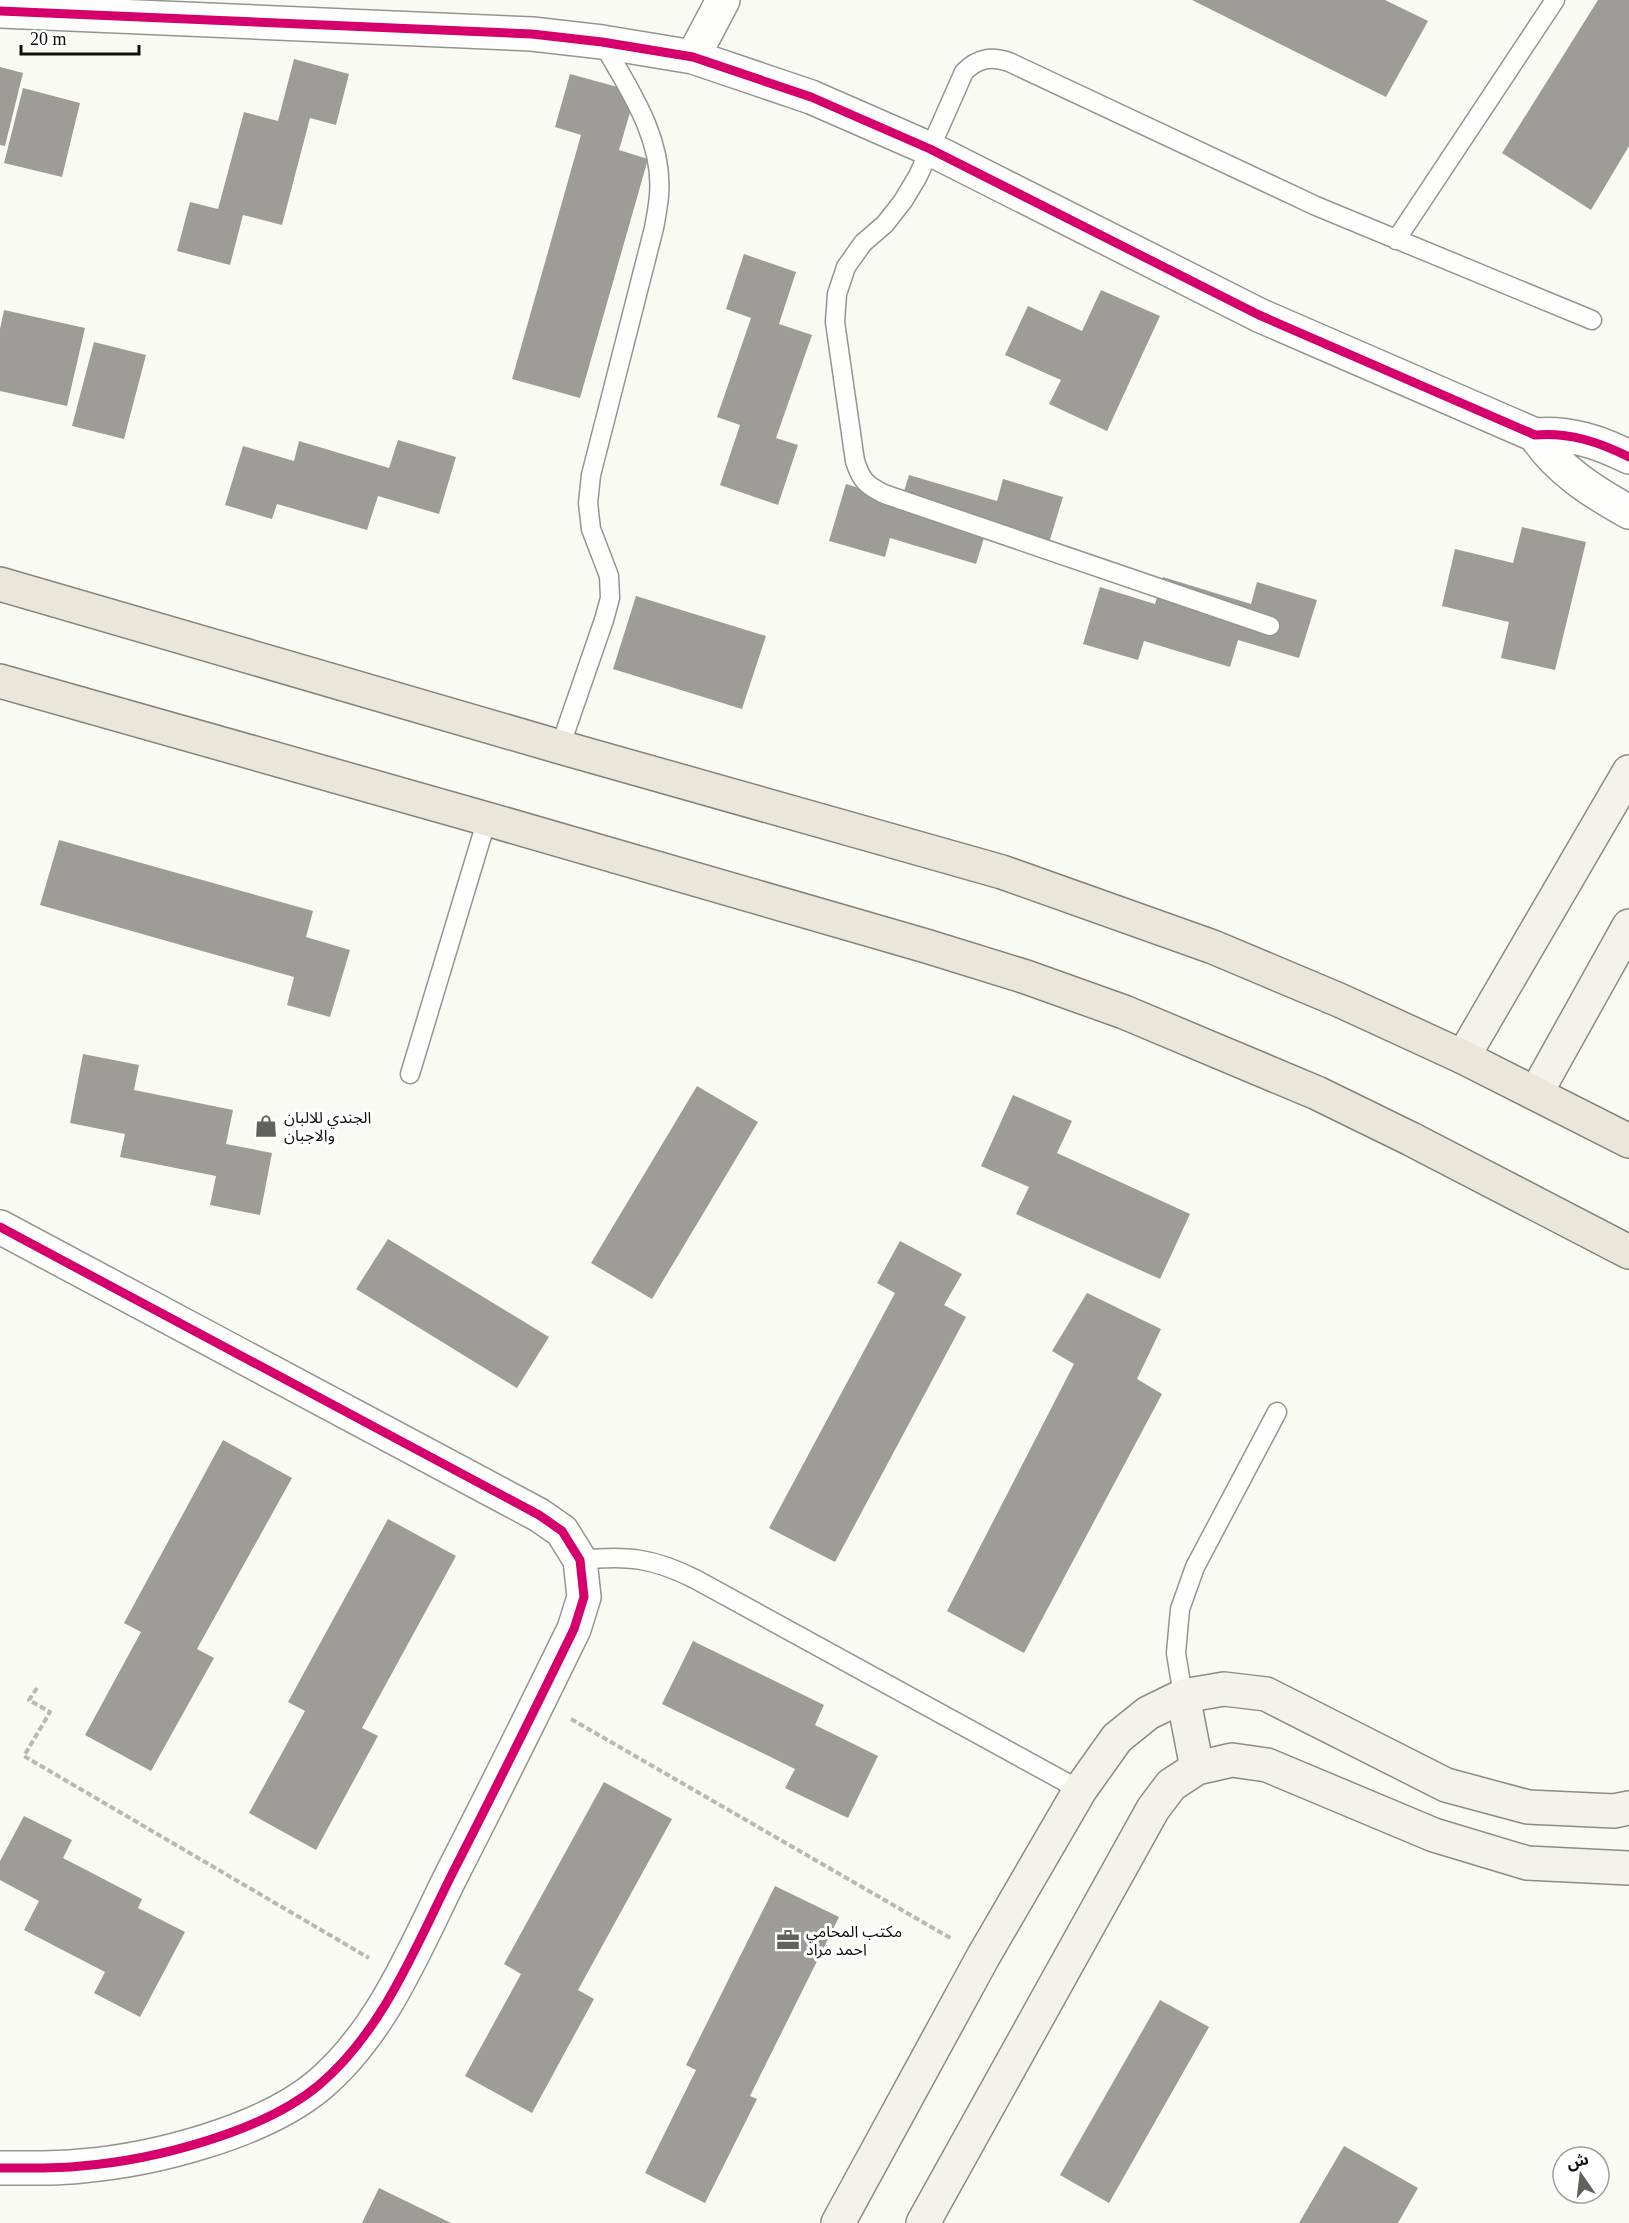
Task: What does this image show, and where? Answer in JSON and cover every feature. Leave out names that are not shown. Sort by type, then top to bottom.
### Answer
[{"type":"main road","points":[[0,584],[1023,879],[1214,947],[1340,1000],[1463,1057],[1629,1141]]},
{"type":"main road","points":[[0,681],[487,819],[1026,977],[1124,1012],[1317,1093],[1629,1252]]},
{"type":"main road","points":[[1463,1057],[1629,772]]},
{"type":"main road","points":[[1536,1093],[1629,926]]},
{"type":"main road","points":[[838,2223],[983,1956],[1080,1790],[1117,1738],[1148,1713],[1183,1696],[1224,1689],[1266,1694],[1446,1785],[1528,1807],[1614,1811],[1629,1808]]},
{"type":"main road","points":[[1183,1696],[1197,1768]]},
{"type":"main road","points":[[923,2223],[1153,1809],[1171,1785],[1197,1768],[1232,1760],[1267,1765],[1434,1834],[1527,1863],[1629,1868]]},
{"type":"street","points":[[693,57],[723,0]]},
{"type":"street","points":[[0,11],[532,34],[602,42],[693,57],[811,97],[930,149],[1259,315],[1535,435],[1552,433],[1578,437],[1629,457]]},
{"type":"street","points":[[1535,435],[1544,448],[1577,481],[1629,512]]},
{"type":"street","points":[[0,1227],[539,1515],[562,1532],[580,1560],[584,1598],[574,1629],[539,1701],[400,1976],[363,2040],[318,2085],[272,2116],[209,2139],[150,2156],[82,2166],[0,2168]]},
{"type":"lane","points":[[1396,240],[1555,0]]},
{"type":"lane","points":[[560,747],[610,598],[609,576],[591,529],[588,503],[591,475],[654,228],[660,195],[658,161],[650,129],[602,42]]},
{"type":"lane","points":[[1270,626],[884,494],[870,487],[860,476],[855,461],[835,322],[837,294],[846,267],[863,243],[885,224],[903,201],[918,176],[964,72],[973,63],[985,58],[997,58],[1316,206],[1592,320]]},
{"type":"lane","points":[[410,1074],[487,819]]},
{"type":"lane","points":[[1183,1696],[1176,1653],[1180,1609],[1195,1567],[1277,1412]]},
{"type":"lane","points":[[580,1560],[619,1557],[668,1566],[706,1584],[1080,1790]]},
{"type":"path","points":[[37,1688],[29,1700],[50,1712],[24,1756],[400,1976]]},
{"type":"path","points":[[539,1701],[983,1956]]},
{"type":"building","points":[[1192,0],[1385,0],[1428,21],[1386,97]]},
{"type":"building","points":[[1598,0],[1629,0],[1629,146],[1591,210],[1502,153]]},
{"type":"building","points":[[294,59],[349,74],[336,125],[310,118],[282,225],[243,215],[230,265],[177,251],[190,202],[218,209],[244,112],[278,121]]},
{"type":"building","points":[[0,67],[23,73],[5,146],[0,145]]},
{"type":"building","points":[[570,74],[636,92],[619,150],[648,159],[580,398],[512,379],[581,135],[555,127]]},
{"type":"building","points":[[23,88],[80,103],[62,177],[4,163]]},
{"type":"building","points":[[744,254],[796,272],[779,324],[812,335],[776,438],[798,445],[778,505],[720,485],[740,425],[717,417],[751,318],[726,309]]},
{"type":"building","points":[[1101,290],[1160,316],[1107,431],[1049,404],[1061,380],[1005,355],[1028,306],[1082,331]]},
{"type":"building","points":[[4,310],[85,328],[67,406],[0,391],[0,329]]},
{"type":"building","points":[[94,342],[146,355],[124,439],[72,426]]},
{"type":"building","points":[[398,440],[456,457],[439,514],[378,496],[367,530],[277,504],[272,519],[225,505],[243,446],[294,461],[299,441],[389,468]]},
{"type":"building","points":[[909,475],[997,501],[1003,479],[1063,497],[1045,556],[984,538],[976,564],[890,538],[885,557],[829,541],[846,484],[901,501]]},
{"type":"building","points":[[1522,527],[1586,542],[1555,670],[1501,658],[1509,622],[1442,606],[1455,549],[1513,563]]},
{"type":"building","points":[[1163,577],[1251,604],[1257,582],[1317,600],[1299,658],[1238,640],[1230,667],[1144,641],[1138,660],[1083,644],[1100,587],[1155,604]]},
{"type":"building","points":[[636,596],[766,636],[742,709],[613,669]]},
{"type":"building","points":[[59,840],[313,911],[306,937],[350,950],[330,1017],[287,1005],[294,977],[40,905]]},
{"type":"building","points":[[83,1054],[139,1065],[134,1090],[233,1110],[226,1144],[272,1153],[260,1215],[210,1205],[216,1176],[120,1157],[125,1134],[70,1123]]},
{"type":"building","points":[[697,1086],[758,1122],[652,1299],[591,1263]]},
{"type":"building","points":[[1013,1095],[1072,1121],[1057,1153],[1190,1214],[1160,1279],[1016,1214],[1029,1187],[981,1166]]},
{"type":"building","points":[[388,1239],[549,1337],[517,1388],[356,1289]]},
{"type":"building","points":[[900,1241],[962,1274],[944,1305],[966,1317],[835,1562],[769,1528],[895,1293],[877,1283]]},
{"type":"building","points":[[1087,1293],[1161,1329],[1137,1379],[1162,1394],[1024,1653],[947,1611],[1074,1364],[1052,1351]]},
{"type":"building","points":[[223,1440],[292,1478],[197,1649],[214,1658],[151,1771],[85,1735],[141,1632],[124,1623]]},
{"type":"building","points":[[388,1519],[456,1556],[362,1728],[378,1736],[316,1850],[249,1813],[305,1711],[288,1702]]},
{"type":"building","points":[[693,1641],[824,1705],[815,1725],[878,1756],[848,1818],[785,1788],[795,1769],[662,1704]]},
{"type":"building","points":[[604,1782],[672,1819],[578,1990],[594,1999],[532,2113],[465,2076],[521,1974],[504,1964]]},
{"type":"building","points":[[24,1816],[72,1840],[63,1858],[142,1899],[138,1908],[185,1932],[140,2017],[94,1993],[105,1972],[24,1930],[39,1901],[0,1880],[0,1861]]},
{"type":"building","points":[[775,1886],[839,1917],[750,2096],[757,2099],[705,2203],[645,2173],[696,2070],[686,2065]]},
{"type":"building","points":[[1160,2000],[1209,2027],[1109,2203],[1060,2175]]},
{"type":"building","points":[[1344,2146],[1418,2188],[1398,2223],[1299,2223]]},
{"type":"building","points":[[379,2188],[451,2223],[362,2223]]},
{"type":"cycle path","points":[[0,11],[532,34],[602,42],[693,57],[811,97],[930,149],[1259,315],[1535,435],[1548,434],[1583,439],[1629,457]]},
{"type":"cycle path","points":[[0,1227],[539,1515],[562,1531],[580,1560],[584,1597],[574,1629],[411,1958],[380,2013],[342,2063],[319,2085],[296,2102],[268,2117],[206,2141],[110,2163],[61,2168],[0,2168]]},
{"type":"place","name":"الجندي للالبان والاجبان","points":[[266,1126]]},
{"type":"place","name":"مكتب المحامي احمد مراد","points":[[788,1940]]}]
